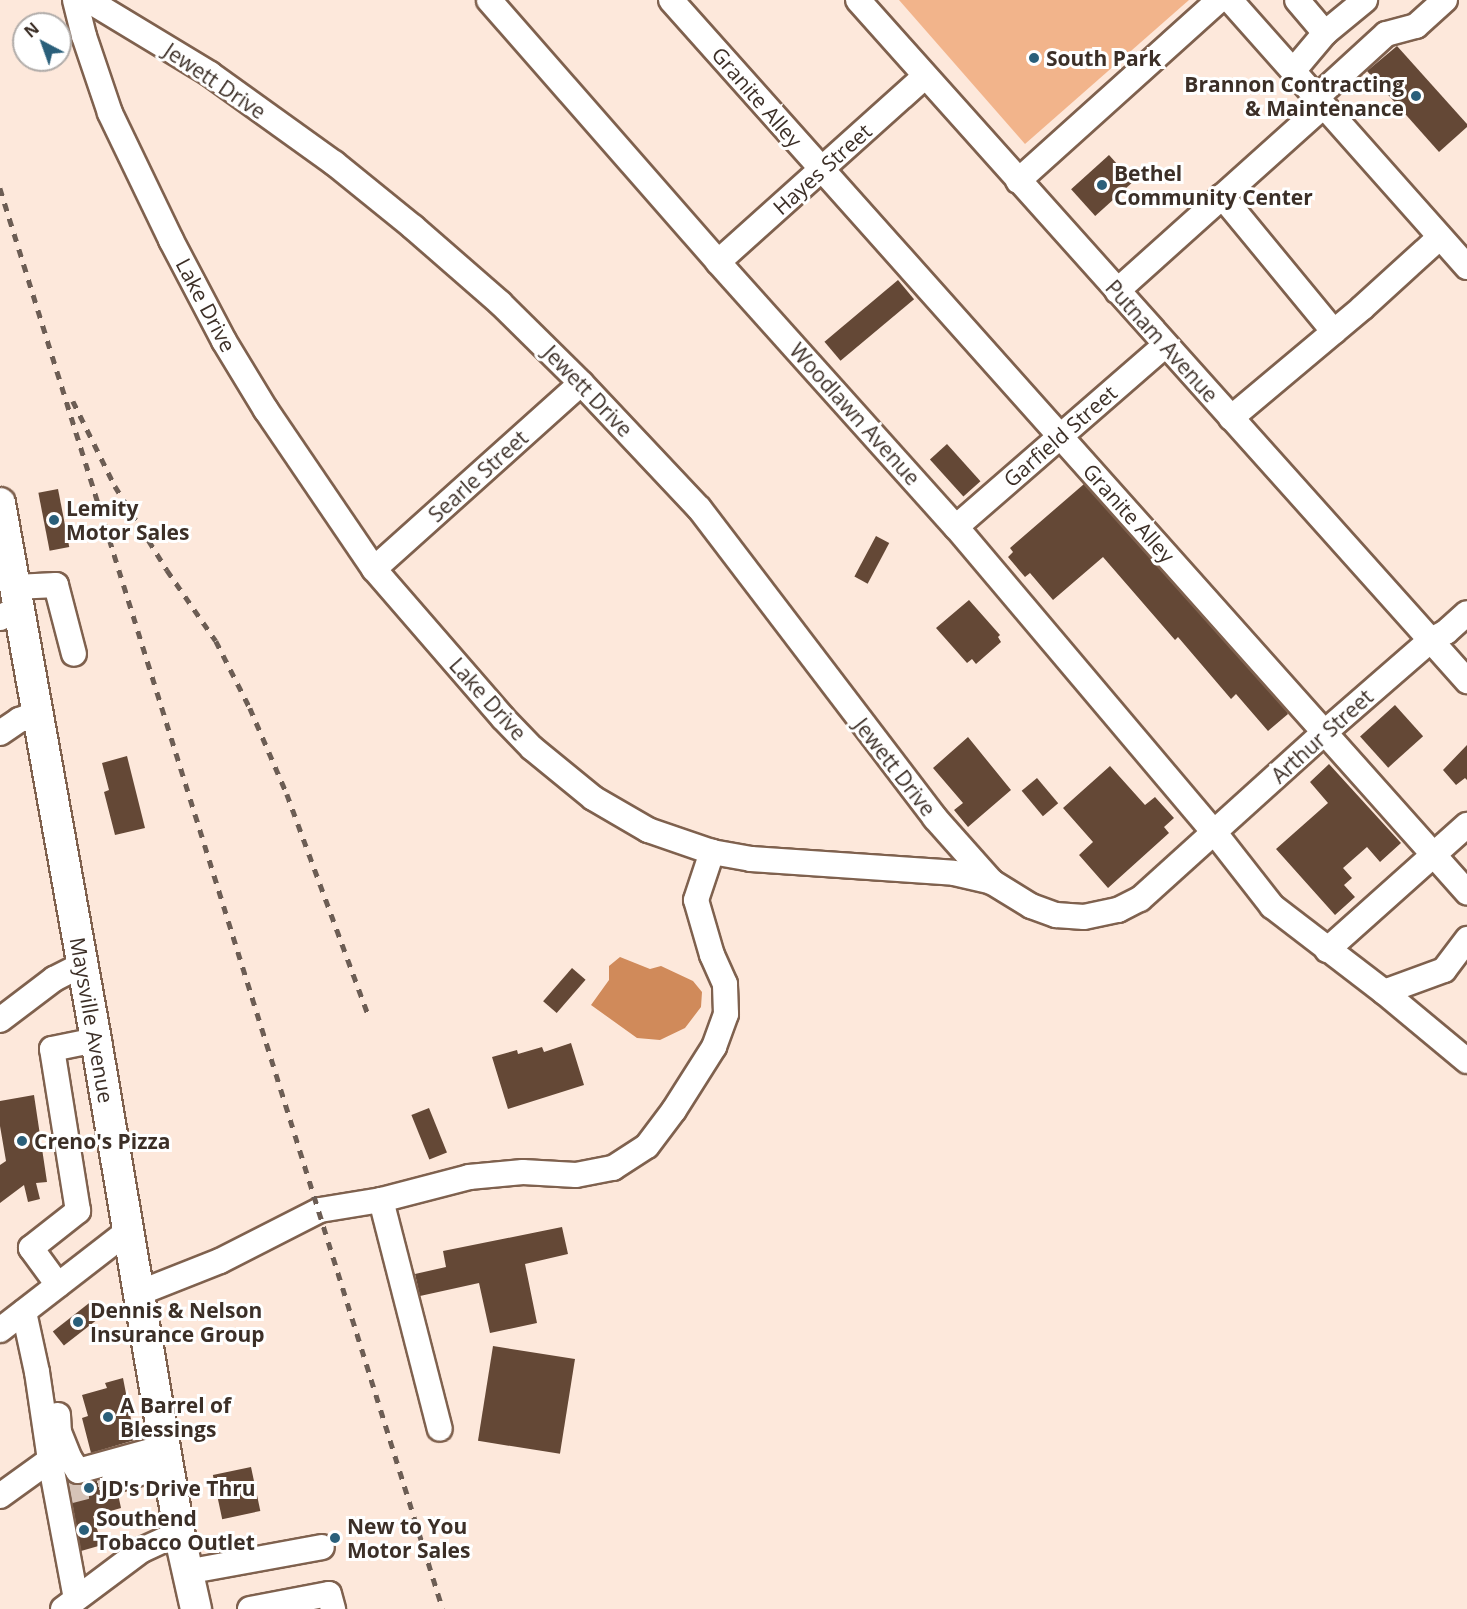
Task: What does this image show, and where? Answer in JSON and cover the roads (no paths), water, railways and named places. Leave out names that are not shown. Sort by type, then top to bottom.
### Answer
[{"type":"main road","name":"Maysville Avenue","points":[[0,503],[11,604],[38,713],[179,1533],[196,1609]]},
{"type":"street","name":"Lake Drive","points":[[75,0],[84,36],[110,113],[171,240],[225,341],[266,410],[374,569],[503,718],[569,780],[593,798],[648,830],[712,852],[751,859],[944,872],[992,882],[1031,906],[1056,915],[1084,917],[1118,910],[1140,899],[1215,833]]},
{"type":"street","name":"Jewett Drive","points":[[88,0],[210,74],[334,164],[413,227],[500,303],[581,383],[699,508],[928,809],[992,882]]},
{"type":"street","name":"Woodlawn Avenue","points":[[489,0],[718,262],[956,527],[1215,833],[1272,906],[1384,992],[1467,1061]]},
{"type":"street","name":"Granite Alley","points":[[671,0],[1467,892]]},
{"type":"street","name":"Putnam Avenue","points":[[858,0],[1467,681]]},
{"type":"street","points":[[1018,181],[1219,0]]},
{"type":"street","points":[[1230,0],[1467,267]]},
{"type":"street","points":[[1297,0],[1325,33]]},
{"type":"street","points":[[1293,71],[1325,33],[1365,0]]},
{"type":"street","points":[[1117,291],[1222,196],[1320,102],[1386,34],[1416,26],[1445,0]]},
{"type":"street","name":"Hayes Street","points":[[718,262],[925,76]]},
{"type":"street","points":[[1222,196],[1334,332]]},
{"type":"street","points":[[1231,418],[1334,332],[1440,237]]},
{"type":"street","name":"Garfield Street","points":[[956,527],[1165,345]]},
{"type":"street","name":"Searle Street","points":[[374,569],[581,383]]},
{"type":"street","points":[[11,604],[56,585],[74,654]]},
{"type":"street","name":"Arthur Street","points":[[1215,833],[1325,732],[1431,640],[1446,632],[1467,613]]},
{"type":"street","points":[[4,724],[38,713]]},
{"type":"street","points":[[1327,950],[1467,825]]},
{"type":"street","points":[[139,1293],[220,1261],[320,1210],[381,1200],[469,1177],[523,1172],[576,1175],[613,1168],[647,1146],[674,1110],[714,1047],[726,1014],[725,984],[712,955],[696,900],[712,852]]},
{"type":"street","points":[[1384,992],[1444,970],[1467,939]]},
{"type":"street","points":[[0,1020],[54,978],[82,965]]},
{"type":"street","points":[[58,1285],[31,1248],[78,1211],[52,1048],[96,1040]]},
{"type":"street","points":[[381,1200],[440,1429]]},
{"type":"street","points":[[0,1329],[128,1231]]},
{"type":"street","points":[[24,1312],[37,1372],[50,1460],[60,1494],[70,1604]]},
{"type":"street","points":[[54,1378],[59,1432],[70,1459],[78,1471],[166,1456]]},
{"type":"street","points":[[114,1480],[166,1456]]},
{"type":"street","points":[[0,1496],[50,1460]]},
{"type":"street","points":[[70,1604],[142,1550],[179,1533]]},
{"type":"street","points":[[186,1572],[322,1547]]},
{"type":"street","points":[[257,1608],[322,1605]]},
{"type":"tunnel","points":[[63,1493],[114,1480]]},
{"type":"railway","points":[[0,188],[443,1609]]},
{"type":"railway","points":[[73,401],[115,486],[167,570],[216,641],[250,708],[287,794],[369,1017]]},
{"type":"place","name":"South Park","points":[[1034,58]]},
{"type":"place","name":"Brannon Contracting & Maintenance","points":[[1416,96]]},
{"type":"place","name":"Bethel Community Center","points":[[1102,185]]},
{"type":"place","name":"Lemity Motor Sales","points":[[54,520]]},
{"type":"place","name":"Creno's Pizza","points":[[22,1141]]},
{"type":"place","name":"Dennis & Nelson Insurance Group","points":[[78,1322]]},
{"type":"place","name":"A Barrel of Blessings","points":[[108,1417]]},
{"type":"place","name":"JD's Drive Thru","points":[[89,1488]]},
{"type":"place","name":"Southend Tobacco Outlet","points":[[84,1530]]},
{"type":"place","name":"New to You Motor Sales","points":[[335,1538]]}]
